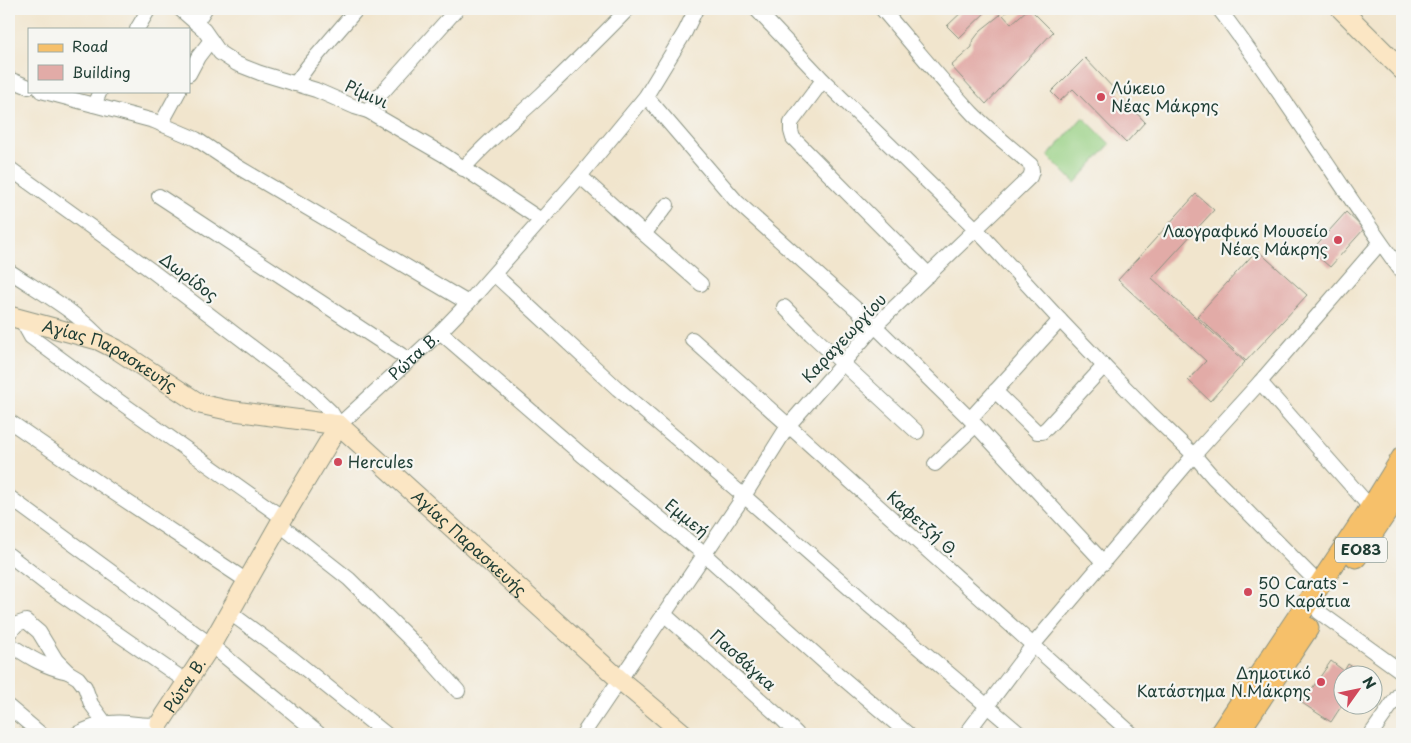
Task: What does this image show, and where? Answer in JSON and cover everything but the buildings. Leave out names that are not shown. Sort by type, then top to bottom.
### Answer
[{"type":"main road","name":"ΕΟ83","points":[[1220,734],[1371,508],[1402,458]]},
{"type":"main road","name":"ΕΟ83","points":[[1237,734],[1402,489]]},
{"type":"street","points":[[138,28],[149,9]]},
{"type":"street","name":"Ρίμινι","points":[[180,9],[196,23],[220,53],[236,64],[316,90],[368,111],[444,155],[541,220]]},
{"type":"street","points":[[196,23],[205,9]]},
{"type":"street","points":[[295,84],[357,9]]},
{"type":"street","points":[[368,111],[457,9]]},
{"type":"street","points":[[463,169],[481,148],[540,95],[628,9]]},
{"type":"street","name":"Ρώτα Β.","points":[[160,723],[211,645],[281,521],[339,425],[440,332],[495,275],[646,96],[697,9]]},
{"type":"street","points":[[756,9],[823,80],[976,229],[1104,366],[1194,455],[1213,477],[1320,585]]},
{"type":"street","name":"Καραγεωργίου","points":[[583,734],[744,496],[788,426],[875,326],[1030,177],[1032,172],[1031,166],[974,114],[882,9]]},
{"type":"street","points":[[1219,9],[1402,272]]},
{"type":"street","points":[[1342,9],[1402,70]]},
{"type":"street","points":[[190,72],[198,57],[211,40]]},
{"type":"street","points":[[9,79],[28,87]]},
{"type":"street","points":[[823,80],[791,123],[793,138],[930,275]]},
{"type":"street","points":[[45,92],[154,121],[196,140],[468,304]]},
{"type":"street","points":[[94,105],[100,92]]},
{"type":"street","points":[[161,124],[178,92]]},
{"type":"street","points":[[646,96],[737,202],[875,326],[973,423],[1104,563]]},
{"type":"street","name":"Δωρίδος","points":[[9,168],[130,255],[307,389],[331,412],[339,425]]},
{"type":"street","points":[[580,176],[701,284]]},
{"type":"street","points":[[159,196],[409,360]]},
{"type":"street","points":[[644,234],[667,205]]},
{"type":"street","points":[[966,734],[1033,645],[1194,455],[1380,243]]},
{"type":"street","points":[[9,271],[68,309],[94,331],[108,346]]},
{"type":"street","points":[[495,275],[618,389],[1020,734]]},
{"type":"street","points":[[784,307],[917,432]]},
{"type":"street","points":[[15,318],[31,337],[281,521],[349,579],[423,652],[458,691]]},
{"type":"street","name":"Αγίας Παρασκευής","points":[[15,318],[86,337],[116,349],[200,404],[227,410],[339,425],[620,680],[684,734]]},
{"type":"street","points":[[935,464],[973,423],[995,391],[1060,320]]},
{"type":"street","name":"Εμμεή","points":[[440,332],[582,455],[704,554],[832,669],[908,734]]},
{"type":"street","name":"Καφετζή Θ.","points":[[692,339],[1132,734]]},
{"type":"street","points":[[995,391],[1037,432],[1042,432],[1048,428],[1104,366]]},
{"type":"street","points":[[1260,382],[1371,508]]},
{"type":"street","points":[[9,421],[247,581]]},
{"type":"street","points":[[9,497],[211,645],[319,734]]},
{"type":"street","points":[[9,555],[49,586],[187,682]]},
{"type":"street","points":[[230,612],[292,658],[386,734]]},
{"type":"street","points":[[1319,612],[1402,672]]},
{"type":"street","name":"Πασβάγκα","points":[[664,614],[797,734]]},
{"type":"street","points":[[9,633],[17,624],[26,621],[39,632],[56,660],[68,672],[78,678],[85,688],[91,704],[105,722]]},
{"type":"street","points":[[9,644],[34,661],[68,672]]},
{"type":"street","points":[[1372,734],[1402,690]]},
{"type":"street","points":[[9,707],[42,734]]},
{"type":"street","points":[[88,732],[105,722],[127,722],[151,726],[160,723]]},
{"type":"green space","points":[[1083,117],[1110,144],[1075,183],[1048,156]]},
{"type":"place","name":"Λύκειο Νέας Μάκρης","points":[[1101,97]]},
{"type":"place","name":"Λαογραφικό Μουσείο Νέας Μάκρης","points":[[1338,240]]},
{"type":"place","name":"Hercules","points":[[338,462]]},
{"type":"place","name":"50 Carats - 50 Καράτια","points":[[1248,592]]},
{"type":"place","name":"Δημοτικό Κατάστημα Ν.Μάκρης","points":[[1321,682]]}]
